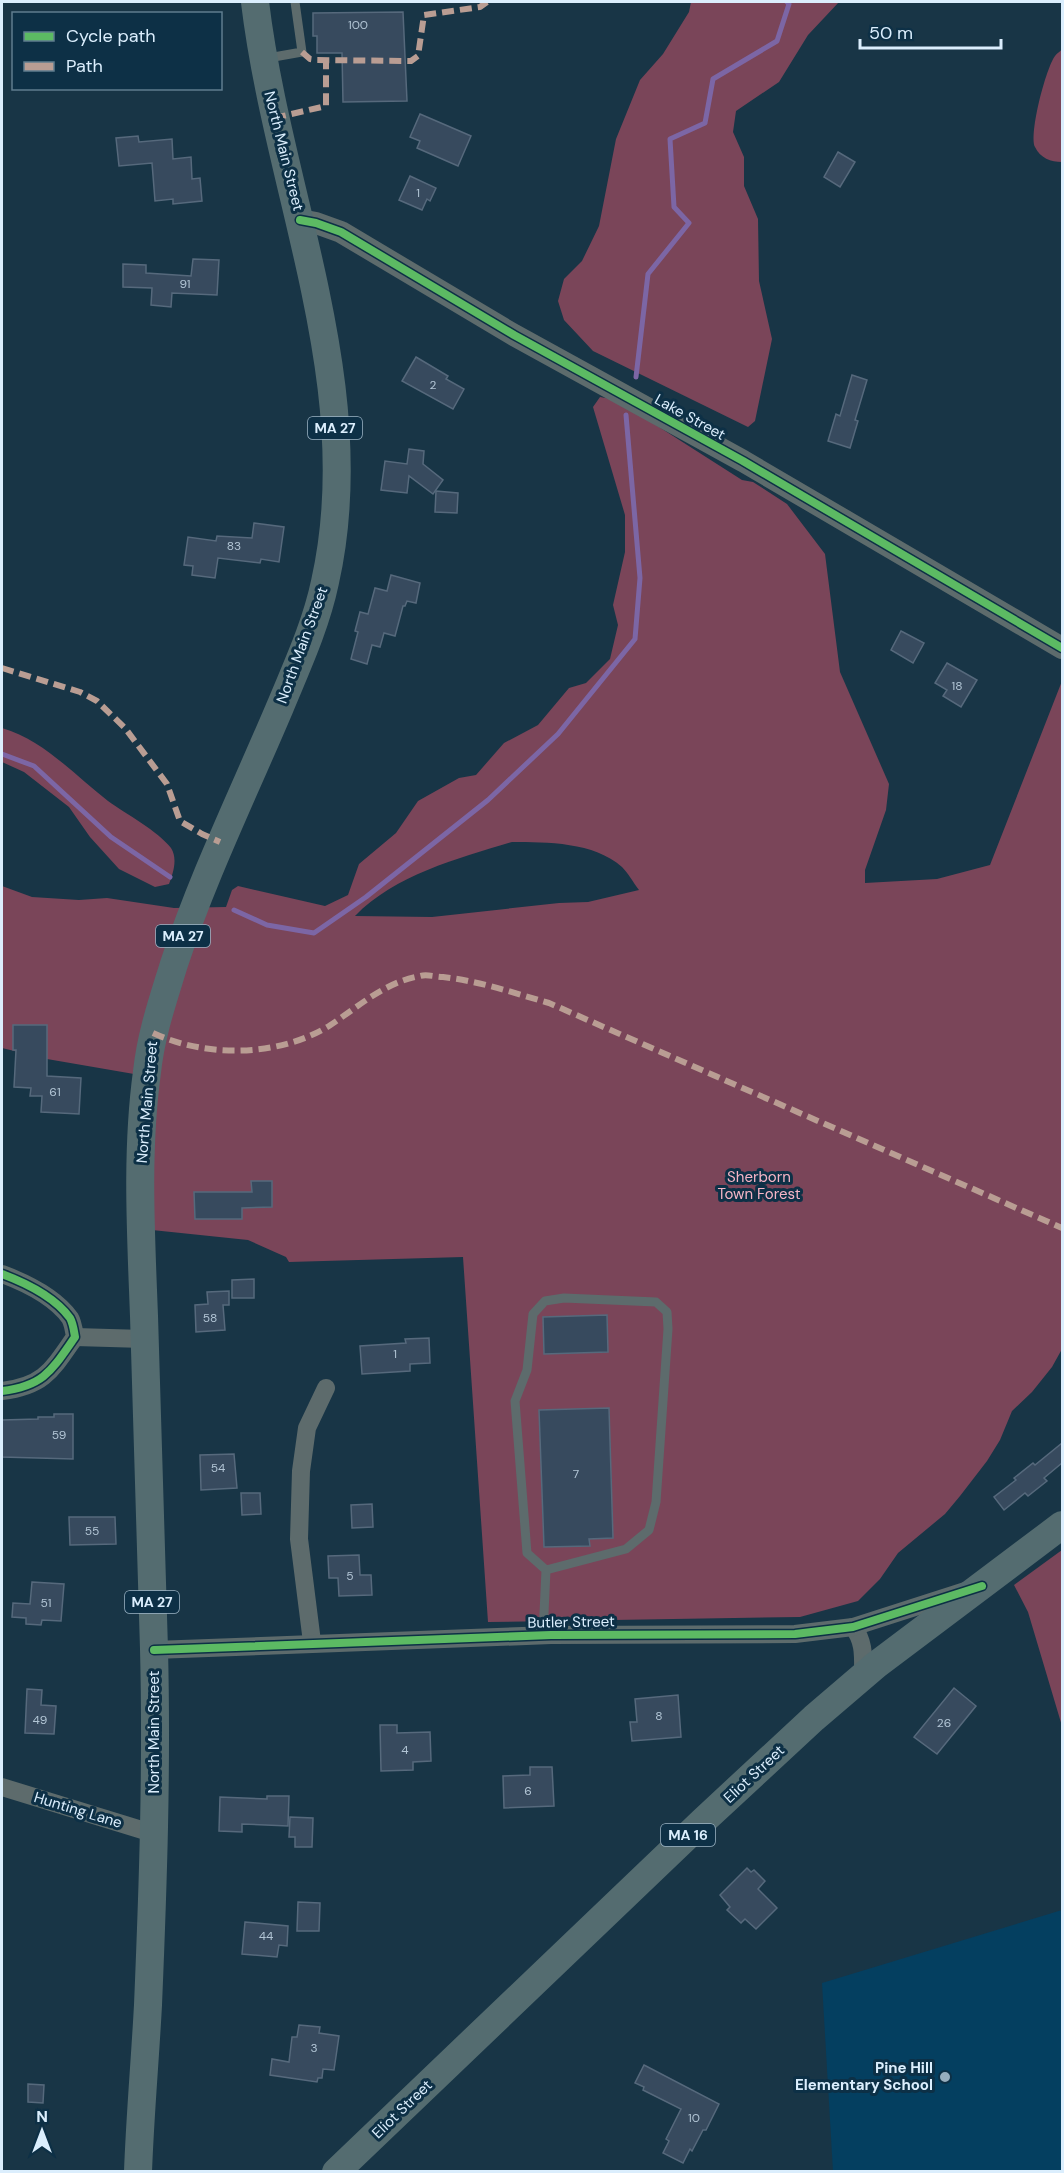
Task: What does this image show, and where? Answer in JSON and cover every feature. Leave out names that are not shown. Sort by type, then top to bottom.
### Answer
[{"type":"main road","name":"North Main Street","points":[[138,2172],[155,1834],[154,1650],[140,1150],[147,1072],[153,1033],[187,925],[220,842],[245,790],[308,638],[325,585],[333,540],[337,481],[333,411],[318,301],[280,143],[263,59],[255,2]]},
{"type":"main road","name":"Eliot Street","points":[[336,2172],[814,1718],[863,1676],[1062,1525]]},
{"type":"street","name":"Lake Street","points":[[300,220],[324,225],[341,232],[514,335],[743,461],[1062,648]]},
{"type":"street","points":[[2,1274],[28,1284],[52,1300],[71,1320],[75,1337],[56,1365],[38,1382],[23,1389],[2,1391]]},
{"type":"street","points":[[75,1337],[144,1340]]},
{"type":"street","points":[[312,1642],[299,1539],[301,1471],[307,1428],[326,1388]]},
{"type":"street","name":"Butler Street","points":[[154,1650],[312,1642],[543,1635],[795,1634],[853,1627],[982,1586]]},
{"type":"street","points":[[853,1627],[860,1635],[863,1647],[863,1676]]},
{"type":"street","name":"Hunting Lane","points":[[2,1787],[155,1834]]},
{"type":"lane","points":[[263,59],[302,52],[295,2]]},
{"type":"lane","points":[[564,1298],[656,1302],[667,1312],[668,1329],[656,1502],[649,1530],[626,1549],[546,1570],[527,1553],[515,1401],[527,1370],[532,1314],[545,1301],[564,1298]]},
{"type":"lane","points":[[543,1635],[546,1570]]},
{"type":"shaded area","name":"Pine Hill Elementary School","points":[[1062,1910],[1062,2171],[833,2171],[822,1983]]},
{"type":"green space","points":[[691,2],[839,2],[808,35],[779,82],[736,111],[733,132],[744,157],[744,186],[758,219],[759,281],[772,339],[755,421],[748,427],[593,351],[564,320],[558,301],[564,279],[582,261],[599,226],[616,139],[640,80],[663,54],[689,12]]},
{"type":"green space","points":[[1062,49],[1062,162],[1043,157],[1037,151],[1034,129],[1043,86],[1051,63]]},
{"type":"green space","name":"Sherborn Town Forest","points":[[600,397],[611,399],[742,480],[753,482],[787,504],[825,554],[840,672],[889,784],[886,810],[865,870],[865,883],[937,879],[990,865],[1062,681],[1062,1349],[1052,1367],[1032,1392],[1012,1411],[1000,1440],[987,1461],[945,1514],[898,1553],[880,1579],[858,1601],[800,1617],[488,1622],[463,1257],[289,1262],[286,1257],[248,1240],[152,1230],[134,1074],[47,1059],[2,1048],[2,886],[32,897],[79,900],[107,898],[174,908],[226,907],[232,890],[238,886],[325,906],[348,895],[359,864],[396,833],[418,801],[459,778],[476,775],[504,743],[538,725],[569,688],[586,683],[610,659],[618,625],[613,605],[625,552],[625,515],[593,407]],"holes":[[[512,842],[555,843],[598,853],[622,867],[639,890],[588,902],[432,917],[355,916],[389,889],[408,879],[450,862]]]},
{"type":"green space","points":[[2,728],[32,741],[58,759],[108,801],[165,842],[171,848],[174,857],[169,884],[155,887],[119,869],[90,837],[69,807],[24,772],[2,762]]},
{"type":"green space","points":[[1062,1550],[1062,1726],[1028,1612],[1014,1585]]},
{"type":"building","points":[[403,12],[407,101],[343,102],[342,53],[317,53],[317,36],[313,36],[313,13]]},
{"type":"building","points":[[420,114],[471,136],[458,166],[417,148],[420,141],[410,137]]},
{"type":"building","points":[[138,136],[139,142],[172,139],[173,159],[191,157],[192,179],[200,178],[202,201],[173,204],[173,199],[155,201],[152,163],[119,166],[116,138]]},
{"type":"building","points":[[838,152],[855,162],[840,187],[824,177]]},
{"type":"building","points":[[410,176],[436,188],[430,201],[427,199],[422,210],[399,200]]},
{"type":"building","points":[[193,259],[219,260],[217,295],[172,293],[171,307],[151,305],[152,288],[123,287],[123,264],[146,265],[146,273],[191,276]]},
{"type":"building","points":[[416,357],[448,376],[446,379],[464,389],[453,409],[402,381]]},
{"type":"building","points":[[852,375],[867,380],[855,420],[858,421],[850,448],[828,441],[836,414],[840,416]]},
{"type":"building","points":[[409,449],[424,451],[423,464],[443,480],[433,494],[409,476],[407,493],[381,490],[385,461],[407,464]]},
{"type":"building","points":[[436,491],[458,493],[457,513],[435,512]]},
{"type":"building","points":[[254,523],[284,527],[279,562],[261,559],[260,563],[218,558],[215,578],[192,575],[193,566],[184,565],[188,537],[216,541],[217,536],[252,538]]},
{"type":"building","points":[[391,575],[420,583],[416,603],[407,601],[403,606],[395,636],[384,633],[380,647],[372,645],[367,664],[351,659],[360,612],[368,614],[375,588],[387,591]]},
{"type":"building","points":[[901,631],[924,643],[913,663],[891,650]]},
{"type":"building","points":[[947,663],[977,680],[961,707],[943,696],[947,690],[935,683]]},
{"type":"building","points":[[13,1025],[47,1025],[47,1076],[81,1078],[79,1114],[41,1112],[42,1096],[30,1096],[31,1088],[14,1087],[16,1050],[13,1050]]},
{"type":"building","points":[[251,1181],[272,1181],[272,1207],[242,1208],[242,1219],[195,1219],[194,1192],[252,1192]]},
{"type":"building","points":[[254,1279],[254,1298],[232,1298],[232,1280]]},
{"type":"building","points":[[229,1291],[229,1305],[223,1305],[225,1330],[196,1332],[195,1305],[208,1304],[207,1292]]},
{"type":"building","points":[[607,1315],[608,1352],[544,1354],[543,1317]]},
{"type":"building","points":[[429,1338],[430,1363],[410,1364],[410,1371],[362,1374],[360,1346],[406,1343],[405,1339]]},
{"type":"building","points":[[609,1408],[613,1538],[589,1539],[590,1546],[544,1547],[539,1410]]},
{"type":"building","points":[[54,1414],[73,1414],[73,1459],[2,1457],[2,1420],[38,1419],[38,1417],[54,1417]]},
{"type":"building","points":[[1062,1443],[1062,1463],[1044,1478],[1047,1481],[1028,1496],[1025,1493],[1004,1510],[994,1497],[1016,1480],[1014,1478],[1033,1463],[1035,1465]]},
{"type":"building","points":[[234,1454],[237,1488],[201,1490],[200,1455]]},
{"type":"building","points":[[241,1493],[260,1493],[261,1514],[242,1515]]},
{"type":"building","points":[[372,1504],[373,1527],[352,1528],[351,1505]]},
{"type":"building","points":[[69,1517],[115,1517],[116,1544],[70,1545]]},
{"type":"building","points":[[359,1555],[360,1575],[371,1575],[372,1595],[339,1596],[338,1578],[329,1578],[328,1556]]},
{"type":"building","points":[[32,1582],[64,1584],[61,1621],[42,1620],[41,1625],[26,1624],[26,1618],[12,1617],[13,1603],[30,1604]]},
{"type":"building","points":[[954,1688],[976,1706],[937,1754],[914,1737]]},
{"type":"building","points":[[27,1689],[42,1690],[41,1705],[56,1706],[54,1734],[25,1733]]},
{"type":"building","points":[[678,1695],[681,1737],[632,1741],[630,1722],[637,1722],[635,1699]]},
{"type":"building","points":[[380,1725],[397,1725],[397,1733],[430,1732],[431,1761],[413,1762],[413,1770],[381,1771]]},
{"type":"building","points":[[530,1767],[552,1767],[554,1806],[504,1808],[503,1776],[530,1775]]},
{"type":"building","points":[[267,1796],[289,1796],[288,1826],[242,1824],[242,1832],[219,1831],[220,1797],[267,1799]]},
{"type":"building","points":[[290,1817],[313,1818],[312,1847],[295,1847],[295,1837],[289,1837]]},
{"type":"building","points":[[747,1868],[751,1872],[754,1870],[765,1881],[758,1889],[777,1908],[756,1929],[745,1919],[741,1923],[727,1910],[730,1907],[720,1895]]},
{"type":"building","points":[[298,1902],[320,1903],[319,1931],[297,1931]]},
{"type":"building","points":[[245,1922],[288,1926],[287,1946],[279,1945],[277,1957],[242,1954]]},
{"type":"building","points":[[299,2025],[320,2027],[319,2033],[339,2036],[334,2070],[323,2069],[322,2078],[318,2078],[317,2082],[270,2075],[272,2059],[289,2062],[292,2037],[297,2037]]},
{"type":"building","points":[[644,2065],[719,2104],[706,2130],[703,2130],[683,2163],[663,2153],[669,2141],[666,2139],[681,2109],[643,2090],[644,2087],[635,2083]]},
{"type":"building","points":[[28,2084],[44,2085],[43,2103],[28,2102]]},
{"type":"waterway","points":[[636,377],[648,274],[689,223],[674,207],[670,139],[705,123],[713,79],[777,41],[789,4],[787,2]]},
{"type":"waterway","points":[[234,910],[267,925],[314,933],[366,897],[488,800],[558,734],[635,639],[640,578],[626,415]]},
{"type":"waterway","points":[[2,754],[34,766],[111,837],[170,877]]},
{"type":"marked path","points":[[302,52],[310,59],[317,60],[411,61],[418,56],[424,15],[480,7],[487,2]]},
{"type":"marked path","points":[[274,118],[326,106],[326,60]]},
{"type":"marked path","points":[[2,668],[80,692],[97,701],[125,728],[167,784],[180,821],[220,842]]},
{"type":"marked path","points":[[153,1033],[196,1047],[219,1050],[265,1048],[288,1044],[309,1036],[329,1026],[383,989],[407,979],[426,975],[470,981],[549,1003],[1062,1228]]},
{"type":"cycle path","points":[[300,220],[341,232],[514,335],[743,461],[1062,648]]},
{"type":"cycle path","points":[[2,1274],[30,1286],[56,1303],[70,1318],[75,1337],[46,1374],[28,1385],[2,1391]]},
{"type":"cycle path","points":[[154,1650],[551,1635],[795,1634],[853,1627],[982,1586]]},
{"type":"place","name":"Pine Hill Elementary School","points":[[945,2077]]}]
